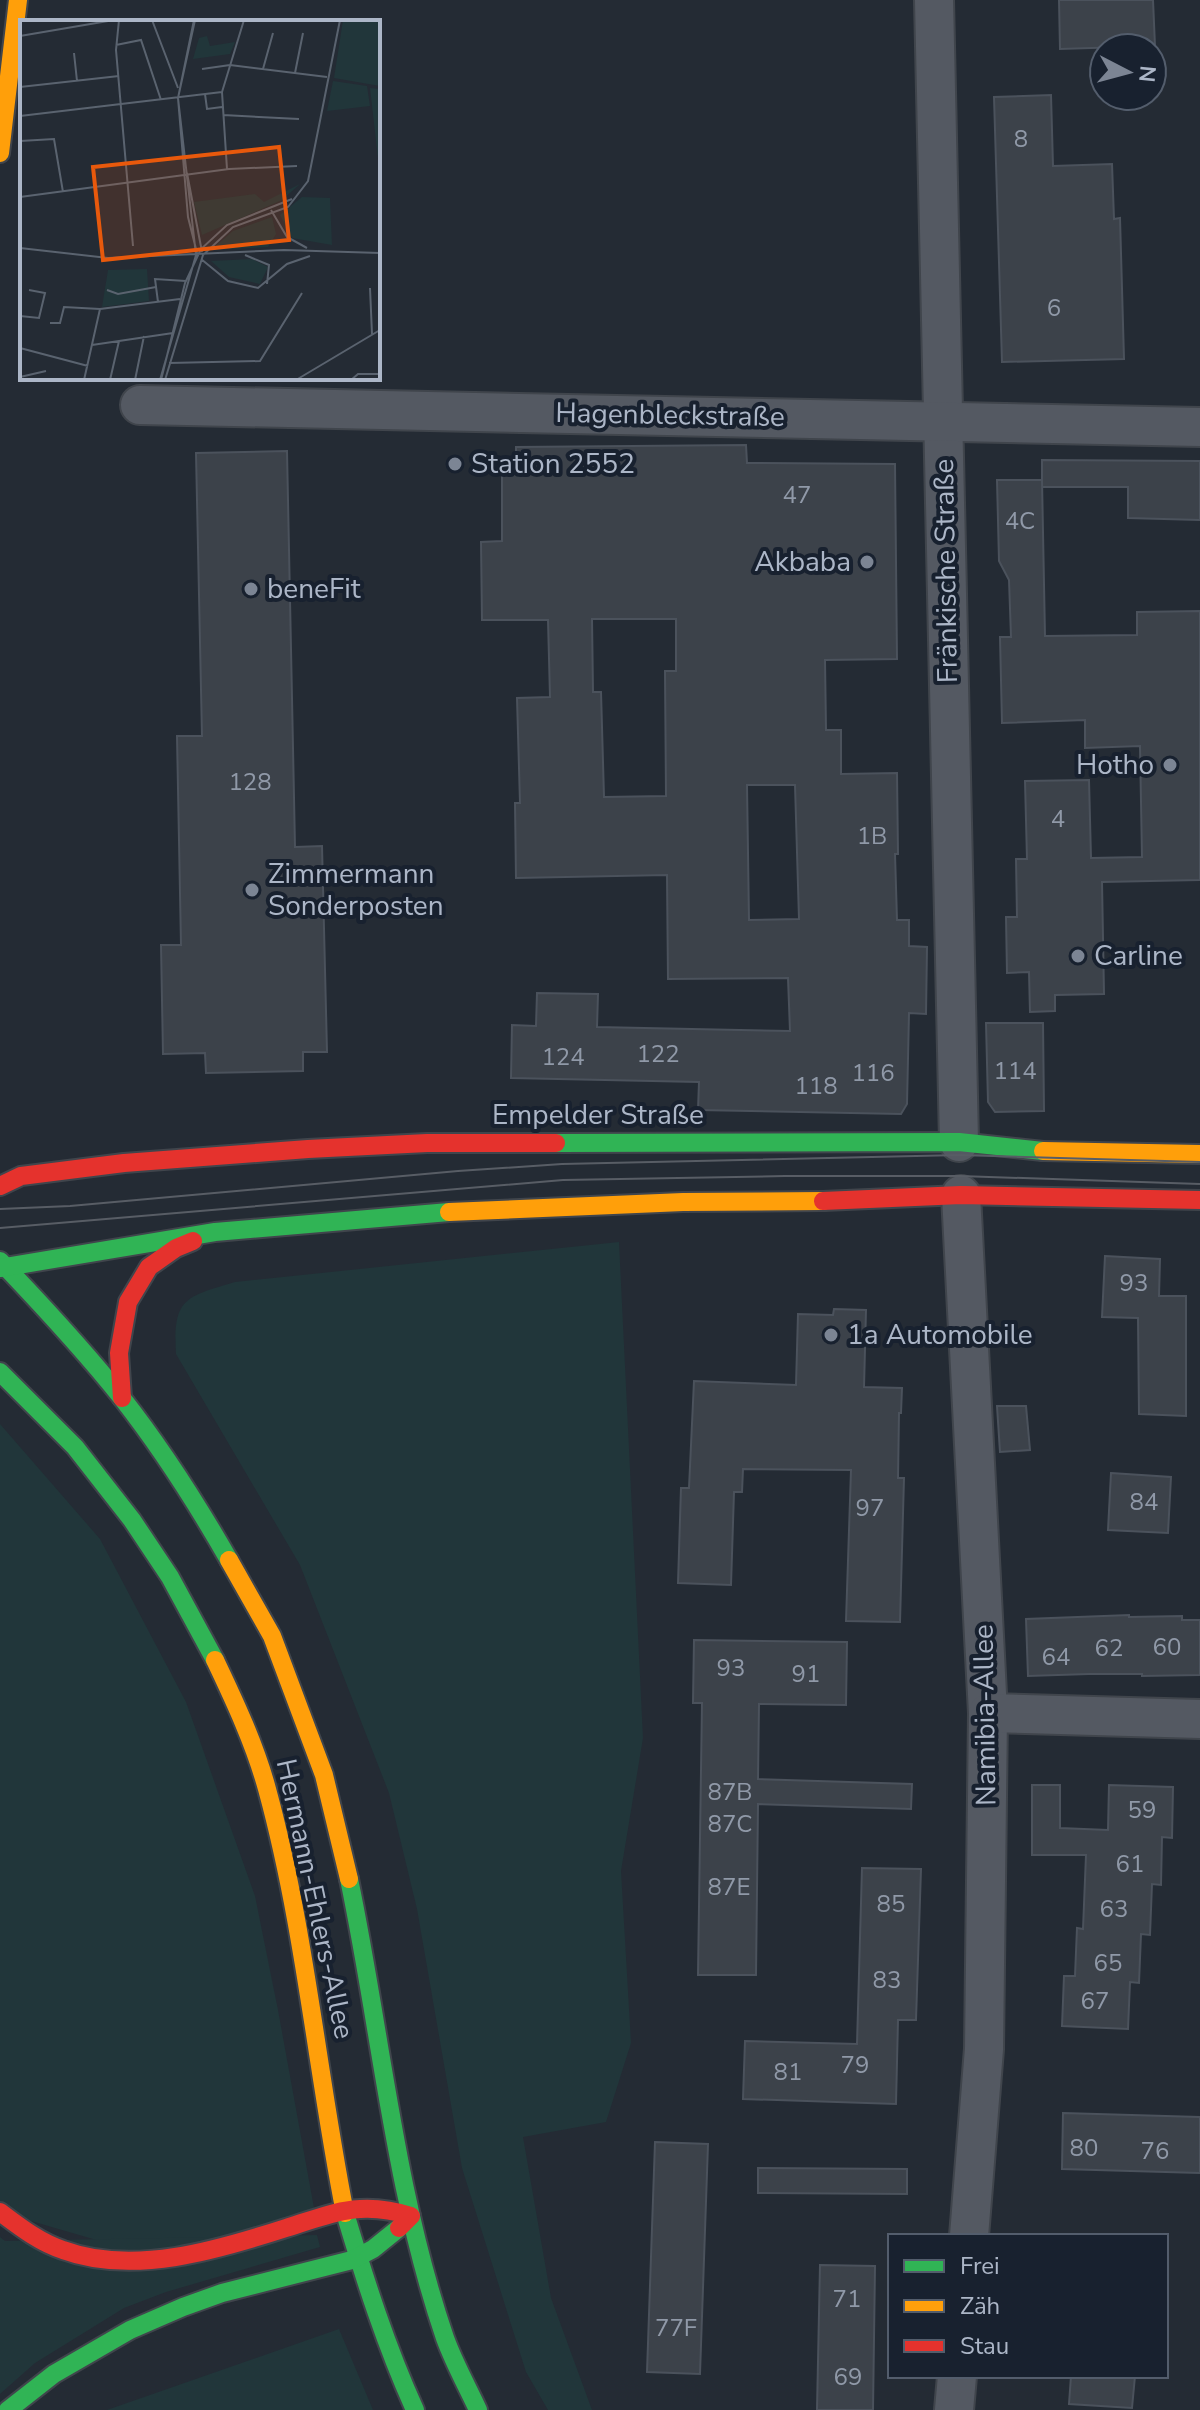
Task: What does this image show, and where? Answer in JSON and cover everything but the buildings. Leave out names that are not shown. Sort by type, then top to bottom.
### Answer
[{"type":"main road","points":[[0,153],[18,0]]},
{"type":"main road","name":"Empelder Straße","points":[[0,1186],[21,1176],[124,1163],[427,1143],[960,1167],[1200,1200]]},
{"type":"main road","name":"Empelder Straße","points":[[2,1265],[215,1232],[441,1212],[683,1202],[872,1200],[960,1167],[1053,1152],[1200,1154]]},
{"type":"main road","points":[[122,1398],[119,1353],[128,1302],[149,1267],[176,1248],[215,1232]]},
{"type":"main road","points":[[2,1265],[122,1398],[197,1504],[272,1636],[324,1775],[341,1840],[388,2101],[411,2216],[429,2286],[446,2341],[478,2410]]},
{"type":"main road","name":"Hermann-Ehlers-Allee","points":[[0,1372],[75,1447],[132,1520],[205,1638],[241,1714],[267,1788],[301,1943],[345,2211],[377,2317],[415,2410]]},
{"type":"main road","points":[[0,2212],[31,2236],[52,2246],[93,2258],[128,2262],[162,2259],[345,2211],[381,2208],[411,2216]]},
{"type":"main road","points":[[8,2410],[39,2384],[82,2356],[168,2313],[213,2296],[359,2257],[388,2239],[411,2216]]},
{"type":"street","name":"Fränkische Straße","points":[[934,0],[960,1167]]},
{"type":"street","name":"Hagenbleckstraße","points":[[140,405],[1200,427]]},
{"type":"street","name":"Namibia-Allee","points":[[960,1167],[988,1713],[984,2049],[969,2234]]},
{"type":"street","points":[[988,1713],[1200,1719]]},
{"type":"street","points":[[954,2410],[957,2378]]},
{"type":"green space","points":[[619,1242],[643,1738],[621,1871],[631,2043],[606,2122],[523,2137],[551,2298],[592,2410],[548,2410],[526,2372],[462,2168],[417,1909],[389,1793],[300,1565],[176,1354],[176,1335],[180,1311],[186,1303],[204,1292],[235,1282]]},
{"type":"green space","points":[[0,1424],[100,1539],[186,1702],[255,1896],[316,2219],[162,2259],[0,2212]]},
{"type":"green space","points":[[317,2235],[320,2247],[166,2292],[124,2308],[35,2363],[0,2394],[0,2237],[5,2241]]},
{"type":"green space","points":[[339,2329],[373,2410],[107,2410]]},
{"type":"tram line","points":[[0,1209],[70,1206],[562,1164],[960,1155],[1200,1162]]},
{"type":"tram line","points":[[0,1228],[563,1180],[960,1176],[1200,1184]]},
{"type":"traffic: fast","points":[[556,1143],[959,1142],[1043,1151]]},
{"type":"traffic: fast","points":[[0,1268],[215,1232],[449,1212]]},
{"type":"traffic: fast","points":[[0,1261],[122,1398],[178,1477],[229,1560]]},
{"type":"traffic: fast","points":[[0,1372],[75,1447],[132,1520],[170,1577],[215,1660]]},
{"type":"traffic: fast","points":[[349,1879],[413,2225],[445,2338],[478,2410]]},
{"type":"traffic: fast","points":[[345,2213],[377,2313],[415,2410]]},
{"type":"traffic: fast","points":[[8,2410],[54,2374],[130,2330],[222,2293],[352,2260],[373,2249],[399,2228]]},
{"type":"traffic: slow","points":[[0,153],[18,0]]},
{"type":"traffic: slow","points":[[1043,1151],[1200,1154]]},
{"type":"traffic: slow","points":[[449,1212],[683,1202],[823,1201]]},
{"type":"traffic: slow","points":[[229,1560],[272,1636],[324,1775],[349,1879]]},
{"type":"traffic: slow","points":[[215,1660],[257,1756],[280,1841],[301,1947],[345,2213]]},
{"type":"traffic: jam","points":[[0,1186],[21,1176],[124,1163],[427,1143],[556,1143]]},
{"type":"traffic: jam","points":[[823,1201],[961,1195],[1200,1200]]},
{"type":"traffic: jam","points":[[122,1398],[119,1353],[128,1302],[149,1267],[176,1248],[193,1241]]},
{"type":"traffic: jam","points":[[0,2212],[54,2247],[118,2261],[175,2257],[204,2251],[347,2210],[377,2209],[411,2216],[399,2228]]},
{"type":"place","name":"Station 2552","points":[[455,464]]},
{"type":"place","name":"Akbaba","points":[[867,562]]},
{"type":"place","name":"beneFit","points":[[251,589]]},
{"type":"place","name":"Hotho","points":[[1170,765]]},
{"type":"place","name":"Zimmermann Sonderposten","points":[[252,890]]},
{"type":"place","name":"Carline","points":[[1078,956]]},
{"type":"place","name":"1a Automobile","points":[[831,1335]]}]
